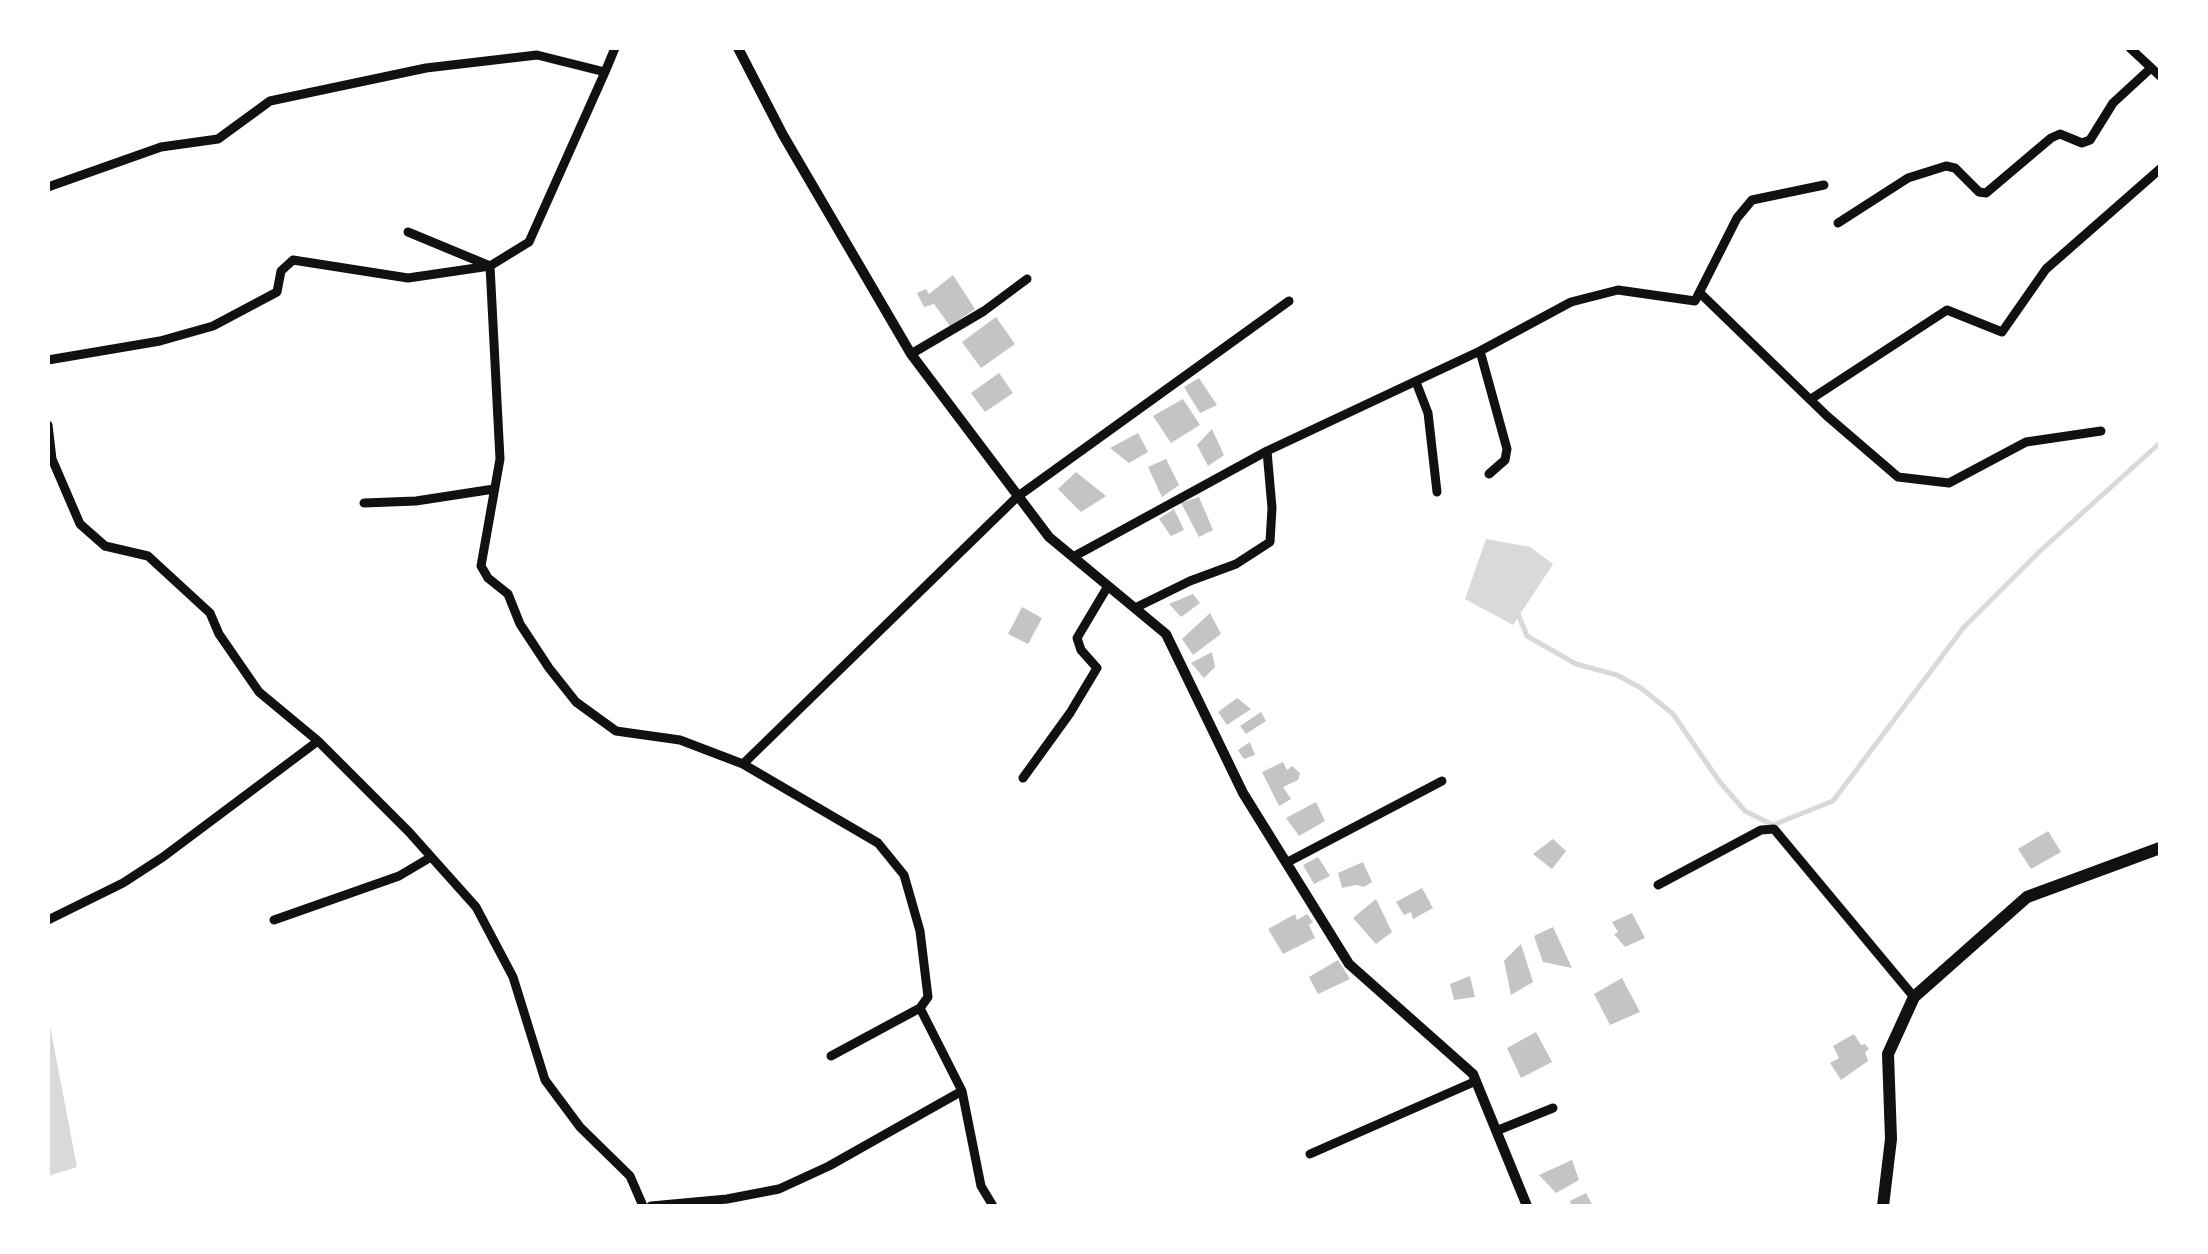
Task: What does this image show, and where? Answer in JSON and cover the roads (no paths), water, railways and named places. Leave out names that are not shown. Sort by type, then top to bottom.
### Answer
[{"type":"main road","points":[[1884,1206],[1890,1140],[1888,1054],[1914,996],[2027,897],[2160,848]]},
{"type":"street","points":[[48,360],[160,341],[212,326],[277,292],[281,271],[292,260],[408,278],[490,266],[529,242],[615,48]]},
{"type":"street","points":[[738,48],[783,136],[911,354],[1049,537],[1166,634],[1242,793],[1350,964],[1473,1074],[1527,1206]]},
{"type":"street","points":[[2130,48],[2160,76]]},
{"type":"street","points":[[48,187],[162,147],[218,139],[270,101],[426,68],[538,55],[605,72]]},
{"type":"street","points":[[1838,223],[1908,178],[1946,166],[1955,168],[1980,192],[1986,192],[2051,138],[2060,134],[2082,143],[2090,140],[2113,103],[2151,68]]},
{"type":"street","points":[[1810,399],[1947,310],[2002,332],[2046,268],[2160,168]]},
{"type":"street","points":[[1073,557],[1268,452],[1480,351],[1571,302],[1618,290],[1695,302],[1737,218],[1752,200],[1824,185]]},
{"type":"street","points":[[408,232],[490,266]]},
{"type":"street","points":[[490,266],[500,459],[481,566],[488,578],[508,594],[520,624],[548,668],[576,702],[616,731],[680,740],[743,764],[878,844],[904,875],[920,931],[928,997],[920,1008],[831,1056]]},
{"type":"street","points":[[911,354],[984,311],[1028,279]]},
{"type":"street","points":[[1701,294],[1898,477],[1949,483],[2026,442],[2101,430]]},
{"type":"street","points":[[743,764],[1017,497],[1289,301]]},
{"type":"street","points":[[1480,351],[1507,449],[1505,460],[1490,474]]},
{"type":"street","points":[[1416,382],[1431,432],[1438,492]]},
{"type":"street","points":[[48,425],[52,459],[80,524],[105,546],[148,556],[210,613],[219,634],[259,692],[318,740],[476,907],[513,977],[545,1080],[580,1127],[630,1176],[643,1206]]},
{"type":"street","points":[[1134,608],[1236,564],[1270,542],[1268,452]]},
{"type":"street","points":[[364,504],[494,489]]},
{"type":"street","points":[[1023,778],[1070,714],[1097,668],[1081,650],[1077,638],[1108,586]]},
{"type":"street","points":[[48,920],[122,883],[163,857],[318,740]]},
{"type":"street","points":[[1286,863],[1442,780]]},
{"type":"street","points":[[1658,885],[1761,830],[1774,828],[1914,996]]},
{"type":"street","points":[[274,920],[399,876],[431,857]]},
{"type":"street","points":[[920,1008],[962,1091],[980,1186],[992,1206]]},
{"type":"street","points":[[1310,1154],[1476,1081]]},
{"type":"street","points":[[651,1206],[727,1199],[779,1189],[829,1166],[962,1091]]},
{"type":"street","points":[[1496,1131],[1553,1108]]},
{"type":"waterway","points":[[1516,609],[1527,636],[1576,664],[1617,675],[1641,688],[1673,714],[1745,811],[1773,825],[1833,801],[1964,627],[2039,552],[2160,443]]}]
